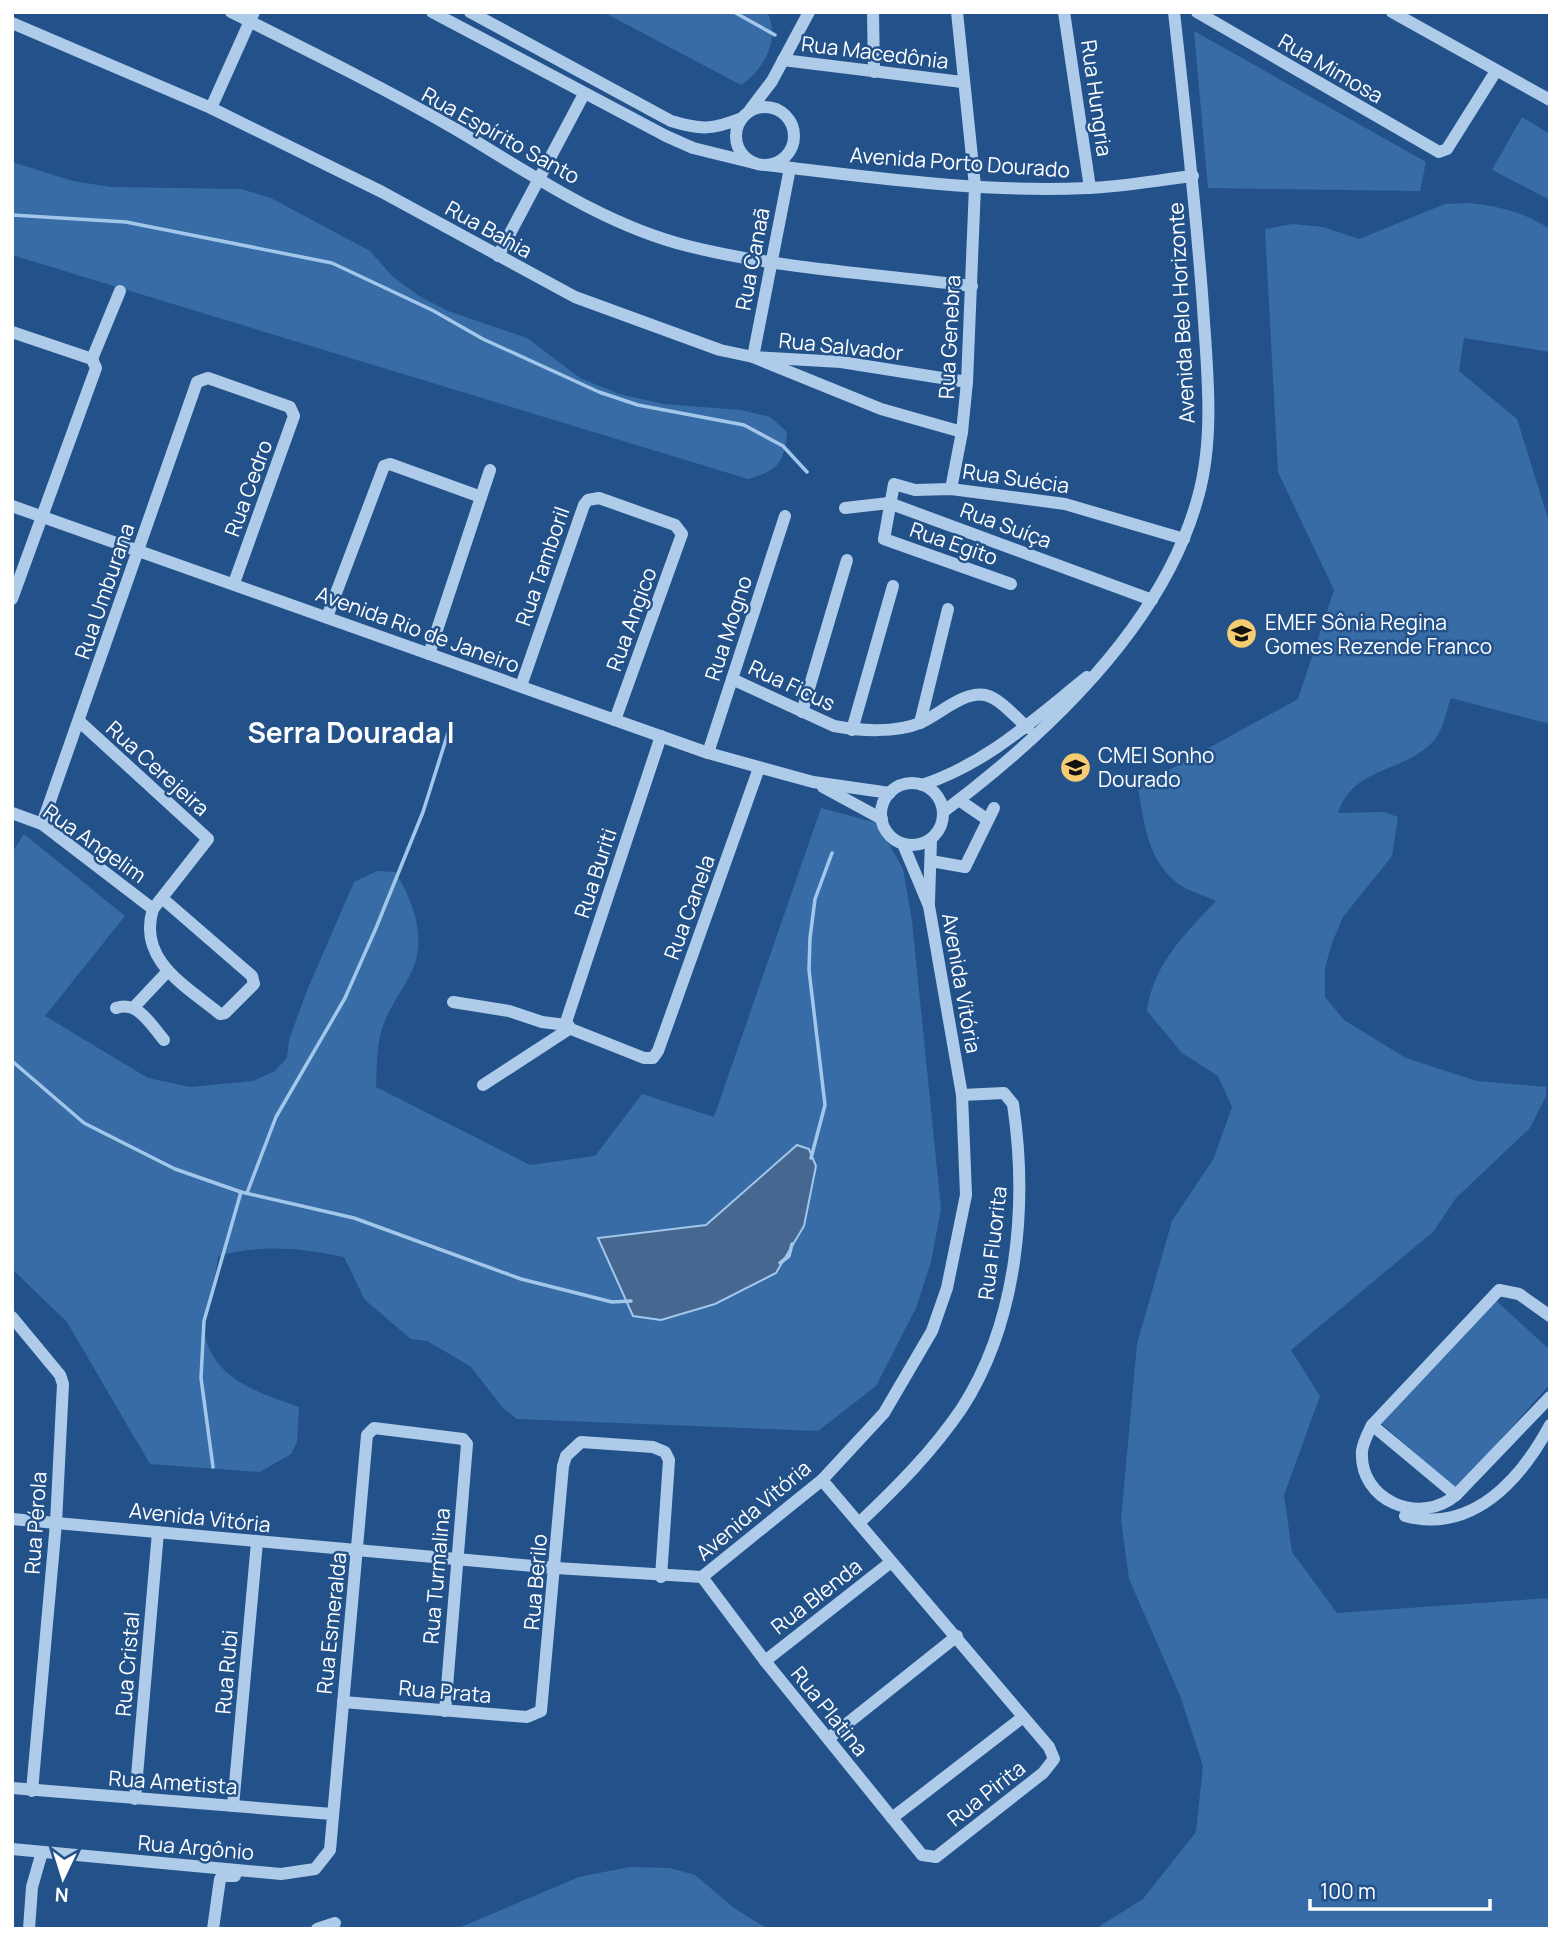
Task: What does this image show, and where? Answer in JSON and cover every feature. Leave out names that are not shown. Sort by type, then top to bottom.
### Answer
[{"type":"street","name":"Rua Espírito Santo","points":[[231,12],[252,17],[456,130],[538,182],[642,230],[676,242],[771,261],[972,286]]},
{"type":"street","name":"Avenida Porto Dourado","points":[[432,12],[584,94],[694,148],[760,164],[975,186],[1090,188],[1194,176]]},
{"type":"street","points":[[470,12],[671,121],[697,128],[716,128],[745,116],[762,107],[777,109],[793,125],[795,141],[789,155],[777,164],[760,164],[742,154],[736,140],[745,116],[783,60],[809,12]]},
{"type":"street","points":[[873,12],[874,72]]},
{"type":"street","name":"Rua Genebra","points":[[951,489],[962,432],[967,382],[975,186],[962,82],[957,12]]},
{"type":"street","name":"Rua Hungria","points":[[1064,12],[1090,188]]},
{"type":"street","name":"Avenida Belo Horizonte","points":[[943,812],[1062,713],[1152,600],[1184,539],[1199,496],[1208,377],[1194,176],[1174,12]]},
{"type":"street","name":"Rua Mimosa","points":[[1197,12],[1439,152],[1447,149],[1496,71]]},
{"type":"street","points":[[1392,12],[1550,100]]},
{"type":"street","points":[[211,108],[252,17]]},
{"type":"street","name":"Rua Bahia","points":[[12,23],[211,108],[382,192],[575,297],[720,350],[753,357],[881,409],[962,432]]},
{"type":"street","name":"Rua Macedônia","points":[[783,60],[962,82]]},
{"type":"street","points":[[498,256],[584,94]]},
{"type":"street","name":"Rua Canaã","points":[[753,357],[790,168]]},
{"type":"street","points":[[12,599],[96,368],[92,359],[120,291]]},
{"type":"street","points":[[12,332],[92,359]]},
{"type":"street","name":"Rua Salvador","points":[[753,357],[841,362],[967,382]]},
{"type":"street","name":"Rua Umburana","points":[[42,824],[80,722],[197,382],[208,378],[290,407]]},
{"type":"street","name":"Rua Cedro","points":[[234,583],[294,416],[290,407]]},
{"type":"street","points":[[327,617],[384,466],[390,464],[481,497]]},
{"type":"street","points":[[429,653],[490,470]]},
{"type":"street","name":"Rua Suécia","points":[[889,503],[894,484],[915,490],[951,489],[1065,504],[1184,539]]},
{"type":"street","name":"Rua Tamboril","points":[[521,686],[582,510],[588,500],[599,498],[675,525],[681,531]]},
{"type":"street","name":"Rua Suíça","points":[[845,508],[889,503],[1152,600]]},
{"type":"street","name":"Rua Egito","points":[[889,503],[884,539],[1011,584]]},
{"type":"street","name":"Avenida Rio de Janeiro","points":[[12,506],[708,753],[813,782],[890,793]]},
{"type":"street","name":"Rua Mogno","points":[[708,753],[785,516]]},
{"type":"street","name":"Rua Angico","points":[[615,720],[681,542],[681,531]]},
{"type":"street","points":[[802,712],[847,560]]},
{"type":"street","points":[[852,730],[893,586]]},
{"type":"street","points":[[920,723],[948,609]]},
{"type":"street","name":"Avenida Belo Horizonte","points":[[922,785],[967,768],[1028,728],[1098,668]]},
{"type":"street","name":"Rua Ficus","points":[[732,679],[834,726],[852,730],[888,729],[920,723],[971,697],[982,695],[993,699],[1028,728]]},
{"type":"street","name":"Rua Cerejeira","points":[[80,722],[208,839],[208,843],[162,898]]},
{"type":"street","name":"Rua Buriti","points":[[567,1025],[661,736]]},
{"type":"street","name":"Rua Canela","points":[[567,1025],[644,1058],[653,1058],[759,768]]},
{"type":"street","name":"Avenida Rio de Janeiro","points":[[813,782],[882,819]]},
{"type":"street","points":[[905,784],[922,785],[937,795],[943,812],[940,827],[931,839],[917,845],[903,844],[889,834],[882,819],[883,805],[890,793],[905,784]]},
{"type":"street","points":[[931,861],[965,867],[991,814],[959,800]]},
{"type":"street","name":"Rua Angelim","points":[[12,813],[42,824],[153,909]]},
{"type":"street","name":"Avenida Vitória","points":[[12,1519],[661,1577],[702,1577],[822,1480],[884,1413],[932,1331],[960,1237],[966,1195],[962,1095],[929,906],[931,839]]},
{"type":"street","name":"Avenida Vitória","points":[[903,844],[929,906]]},
{"type":"street","points":[[162,898],[253,976],[254,984],[225,1013],[220,1014],[156,958],[149,921],[153,909],[162,898]]},
{"type":"street","points":[[135,1006],[168,971]]},
{"type":"street","points":[[453,1002],[509,1011],[542,1022],[567,1025]]},
{"type":"street","points":[[116,1008],[135,1006],[164,1040]]},
{"type":"street","points":[[483,1085],[567,1025]]},
{"type":"street","name":"Rua Fluorita","points":[[859,1523],[908,1476],[962,1406],[982,1370],[1004,1303],[1017,1234],[1019,1198],[1013,1104],[1004,1093],[962,1095]]},
{"type":"street","points":[[1550,1316],[1519,1294],[1499,1290],[1372,1425],[1362,1454],[1366,1472],[1397,1514],[1448,1519],[1466,1515],[1483,1506],[1520,1471],[1550,1425]]},
{"type":"street","name":"Rua Pérola","points":[[12,1317],[60,1376],[63,1384],[56,1523],[32,1791]]},
{"type":"street","points":[[1382,1496],[1417,1511],[1443,1506],[1550,1397]]},
{"type":"street","points":[[1372,1425],[1456,1495]]},
{"type":"street","name":"Rua Turmalina","points":[[367,1435],[371,1429],[379,1429],[459,1437],[467,1444],[445,1711]]},
{"type":"street","name":"Rua Esmeralda","points":[[332,1814],[367,1435]]},
{"type":"street","name":"Rua Berilo","points":[[541,1711],[566,1456],[575,1444],[594,1441],[662,1449],[669,1460],[661,1577]]},
{"type":"street","points":[[822,1480],[1023,1717],[892,1818]]},
{"type":"street","name":"Rua Cristal","points":[[135,1799],[158,1532]]},
{"type":"street","name":"Rua Rubi","points":[[233,1806],[257,1542]]},
{"type":"street","name":"Rua Blenda","points":[[765,1661],[891,1562]]},
{"type":"street","name":"Rua Platina","points":[[702,1577],[765,1661],[922,1855],[936,1857]]},
{"type":"street","points":[[829,1738],[957,1636]]},
{"type":"street","name":"Rua Prata","points":[[343,1702],[527,1717],[541,1711]]},
{"type":"street","name":"Rua Pirita","points":[[936,1857],[1051,1766],[1054,1756],[1023,1717]]},
{"type":"street","name":"Rua Ametista","points":[[12,1788],[332,1814]]},
{"type":"street","name":"Rua Argônio","points":[[12,1849],[281,1874],[315,1869],[330,1850],[332,1814]]},
{"type":"street","points":[[29,1929],[32,1887],[42,1852]]},
{"type":"street","points":[[212,1929],[222,1876],[281,1874]]},
{"type":"street","points":[[317,1929],[335,1923]]},
{"type":"shaded area","points":[[603,12],[767,12],[771,23],[771,43],[757,71],[741,85]]},
{"type":"shaded area","points":[[1194,31],[1426,162],[1420,191],[1208,188]]},
{"type":"shaded area","points":[[1522,117],[1550,134],[1550,200],[1492,170]]},
{"type":"shaded area","points":[[12,162],[73,181],[111,187],[241,189],[271,198],[370,251],[392,276],[419,296],[448,311],[527,338],[580,378],[619,394],[664,404],[741,410],[770,417],[787,432],[782,458],[767,472],[748,479],[12,255]]},
{"type":"shaded area","points":[[1468,203],[1510,211],[1550,229],[1550,352],[1464,338],[1459,371],[1517,419],[1550,525],[1550,724],[1451,698],[1438,735],[1424,750],[1368,777],[1345,797],[1338,813],[1384,812],[1398,817],[1392,856],[1343,917],[1332,943],[1325,968],[1325,997],[1344,1020],[1406,1058],[1477,1081],[1546,1087],[1546,1096],[1530,1128],[1456,1198],[1433,1232],[1291,1350],[1320,1396],[1284,1495],[1292,1552],[1337,1613],[1550,1598],[1550,1929],[1095,1929],[1143,1899],[1196,1832],[1203,1766],[1181,1698],[1129,1579],[1121,1520],[1137,1344],[1172,1221],[1214,1158],[1232,1107],[1218,1076],[1182,1053],[1147,1011],[1150,994],[1163,964],[1182,938],[1216,901],[1180,885],[1166,873],[1148,839],[1138,787],[1298,699],[1334,590],[1278,472],[1265,229],[1293,224],[1323,227],[1359,239],[1445,204]]},
{"type":"shaded area","points":[[821,808],[877,823],[903,869],[912,921],[941,1209],[931,1262],[916,1308],[876,1386],[818,1431],[517,1419],[503,1408],[470,1366],[427,1341],[411,1339],[365,1300],[344,1257],[312,1251],[250,1250],[218,1256],[203,1331],[212,1354],[231,1376],[256,1391],[299,1407],[297,1442],[291,1454],[260,1472],[150,1464],[67,1322],[12,1269],[12,853],[24,834],[125,916],[45,1016],[148,1078],[190,1087],[253,1081],[275,1071],[287,1058],[289,1040],[306,993],[354,882],[377,871],[395,872],[413,909],[418,949],[410,975],[381,1031],[376,1087],[530,1165],[595,1156],[642,1094],[714,1117]],"holes":[[[791,1148],[776,1272],[715,1304],[661,1320],[599,1238],[706,1225]]]},
{"type":"shaded area","points":[[797,1145],[809,1149],[816,1166],[804,1226],[776,1273],[715,1304],[661,1320],[633,1316],[598,1238],[706,1225]]},
{"type":"shaded area","points":[[1493,1298],[1550,1350],[1550,1384],[1456,1490],[1380,1422]]},
{"type":"shaded area","points":[[629,1867],[670,1868],[695,1875],[734,1908],[768,1929],[456,1929],[579,1877]]},
{"type":"waterway","points":[[734,12],[775,35]]},
{"type":"waterway","points":[[12,215],[126,222],[332,263],[432,310],[483,339],[599,392],[638,405],[744,425],[783,446],[807,472]]},
{"type":"waterway","points":[[247,1193],[276,1117],[345,998],[376,928],[423,812],[448,733]]},
{"type":"waterway","points":[[811,1158],[825,1105],[809,970],[810,938],[815,899],[832,853]]},
{"type":"waterway","points":[[12,1061],[84,1123],[175,1169],[241,1192],[354,1218],[521,1279],[612,1302],[631,1301]]},
{"type":"waterway","points":[[213,1467],[201,1378],[204,1321],[241,1192]]},
{"type":"waterway","points":[[780,1263],[789,1256],[792,1244]]},
{"type":"place","name":"EMEF Sônia Regina Gomes Rezende Franco","points":[[1242,634]]},
{"type":"place","name":"CMEI Sonho Dourado","points":[[1075,767]]},
{"type":"district","name":"Serra Dourada I","points":[[351,732]]}]
